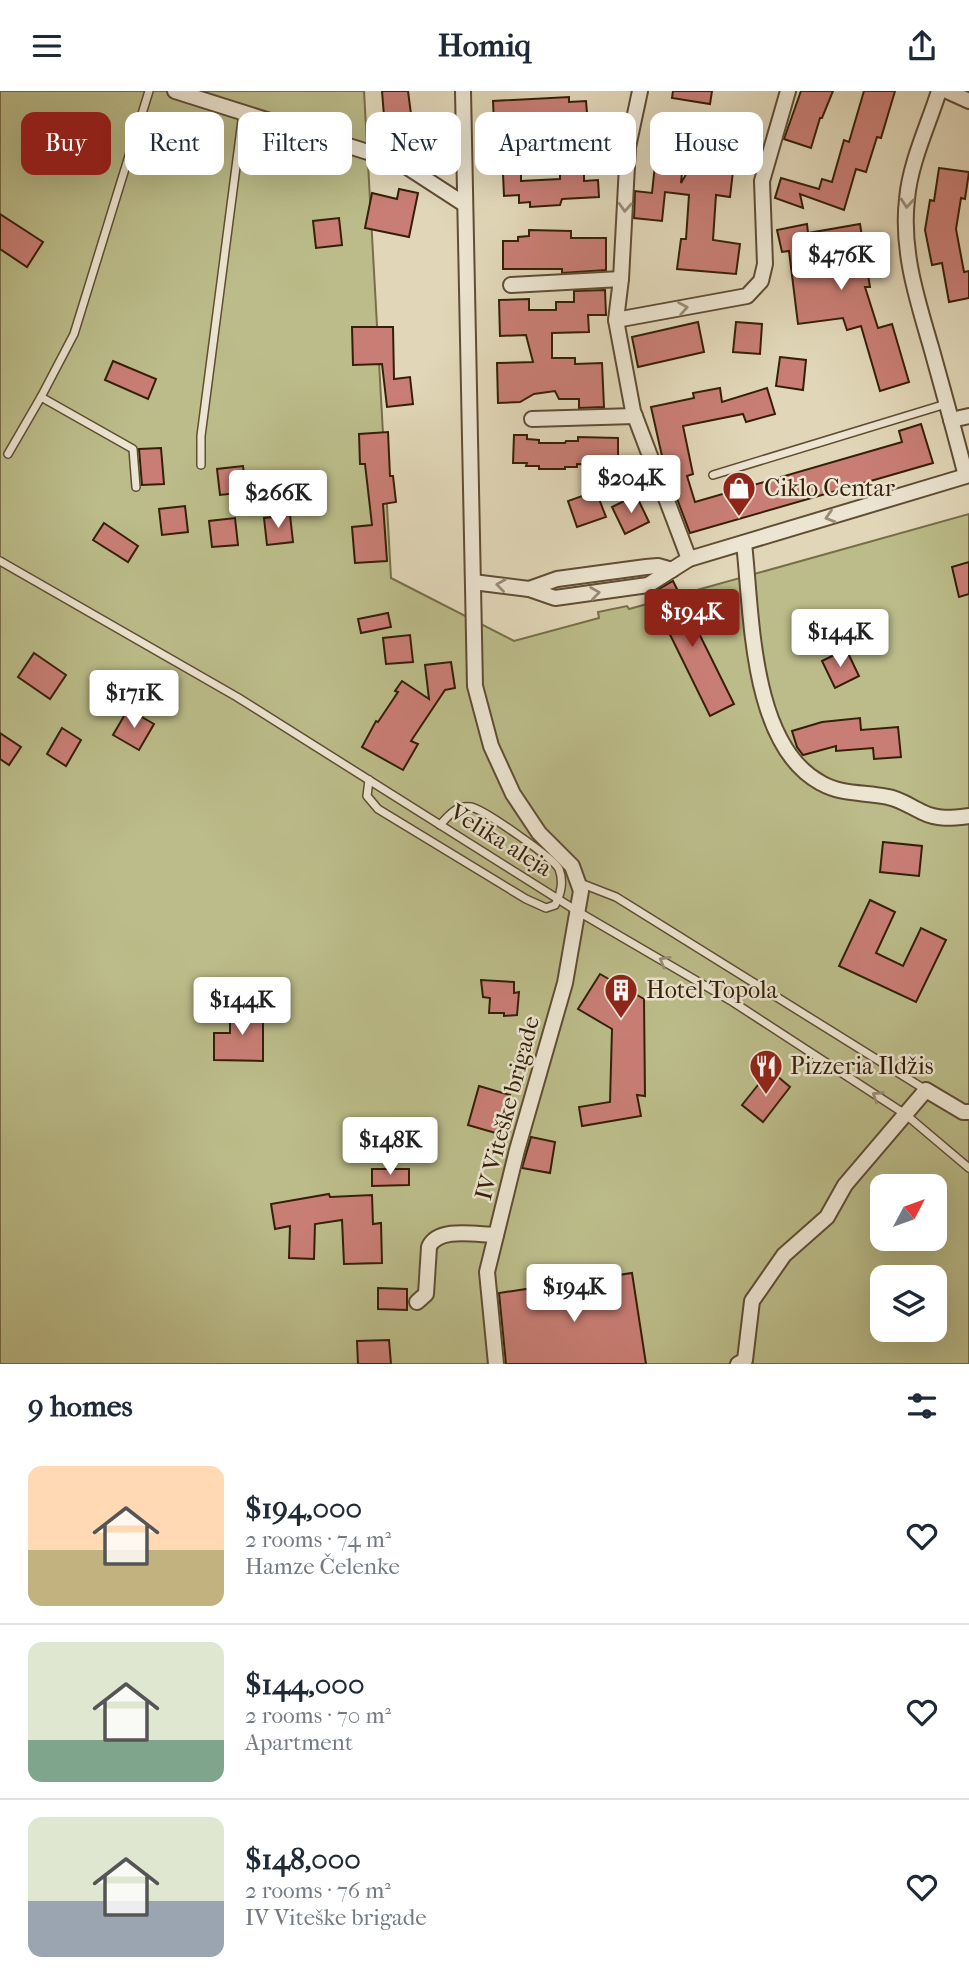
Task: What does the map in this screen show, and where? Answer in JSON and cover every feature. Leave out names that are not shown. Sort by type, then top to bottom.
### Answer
[{"type":"street","points":[[175,91],[240,112]]},
{"type":"street","name":"IV Viteške brigade","points":[[463,91],[475,687],[491,746],[513,794],[539,833],[572,866],[581,891],[565,983],[517,1150],[488,1272],[496,1364]]},
{"type":"street","points":[[636,112],[640,91]]},
{"type":"street","points":[[616,320],[747,296],[761,281],[765,264],[762,181],[788,91]]},
{"type":"street","points":[[473,582],[529,589],[557,579],[621,570],[658,566],[672,570],[690,559],[966,476],[910,268],[906,234],[907,198],[939,91]]},
{"type":"street","points":[[947,91],[969,101]]},
{"type":"street","points":[[352,147],[407,167],[464,204]]},
{"type":"street","points":[[627,175],[616,320],[635,416],[690,559]]},
{"type":"street","points":[[511,285],[621,279]]},
{"type":"street","points":[[532,419],[635,416]]},
{"type":"street","points":[[951,420],[969,416]]},
{"type":"street","points":[[744,543],[758,672],[771,722],[782,745],[798,766],[819,783],[840,791],[890,797],[935,817],[946,819],[969,816]]},
{"type":"street","points":[[738,1364],[746,1360],[752,1301],[785,1255],[827,1217],[845,1185],[926,1090],[963,1112],[969,1112]]},
{"type":"street","points":[[417,1302],[426,1294],[429,1247],[432,1240],[438,1235],[447,1234],[496,1235]]},
{"type":"lane","points":[[8,454],[74,334],[149,91]]},
{"type":"lane","points":[[201,464],[201,436],[238,151]]},
{"type":"lane","points":[[41,397],[133,449],[136,487]]},
{"type":"lane","points":[[713,475],[946,404]]},
{"type":"lane","name":"Velika aleja","points":[[0,561],[237,697],[558,899],[733,1002],[905,1114],[969,1168]]},
{"type":"lane","points":[[369,780],[367,796],[378,810],[536,904],[546,908],[555,905],[562,885],[558,867],[500,823],[473,807],[457,808],[440,825]]},
{"type":"lane","points":[[580,883],[616,897],[926,1090]]},
{"type":"green space","points":[[0,91],[364,91],[366,175],[369,175],[391,578],[514,641],[599,618],[598,612],[627,606],[629,609],[969,514],[969,1364],[0,1364]]},
{"type":"building","points":[[382,91],[408,91],[411,112],[384,112]]},
{"type":"building","points":[[673,91],[712,91],[710,104],[672,98]]},
{"type":"building","points":[[801,91],[833,91],[820,118],[811,148],[784,139]]},
{"type":"building","points":[[864,91],[895,91],[881,138],[877,137],[866,172],[856,169],[844,210],[800,194],[803,208],[775,198],[781,178],[819,189],[822,179],[832,182],[844,140],[849,142]]},
{"type":"building","points":[[569,97],[569,102],[586,101],[587,112],[494,112],[493,101]]},
{"type":"building","points":[[939,168],[969,172],[965,199],[961,198],[956,229],[964,272],[969,271],[969,298],[949,302],[942,263],[932,265],[925,230],[930,200],[934,201]]},
{"type":"building","points":[[503,175],[521,175],[521,181],[560,179],[560,175],[584,175],[584,181],[598,180],[599,197],[562,199],[560,205],[530,207],[530,202],[519,203],[519,195],[504,196]]},
{"type":"building","points":[[654,175],[682,175],[681,183],[686,175],[733,175],[730,197],[716,195],[713,240],[740,244],[736,274],[677,269],[681,239],[686,239],[689,195],[665,192],[662,221],[634,218],[635,191],[652,193]]},
{"type":"building","points":[[399,189],[418,193],[409,237],[365,228],[372,193],[397,199]]},
{"type":"building","points":[[0,214],[43,242],[27,267],[0,249]]},
{"type":"building","points":[[339,218],[342,245],[316,248],[313,221]]},
{"type":"building","points":[[807,224],[808,233],[860,224],[870,287],[865,287],[878,328],[892,324],[909,382],[880,391],[861,326],[847,330],[843,318],[798,324],[789,251],[782,252],[777,230]]},
{"type":"building","points":[[529,230],[571,231],[571,238],[606,238],[606,270],[562,273],[562,269],[503,269],[503,241],[518,241],[518,237],[529,236]]},
{"type":"building","points":[[605,290],[606,315],[588,315],[589,332],[552,333],[552,358],[575,358],[575,364],[602,363],[604,407],[579,408],[579,399],[559,399],[555,391],[534,394],[520,402],[498,403],[497,363],[533,362],[526,335],[500,336],[499,300],[529,299],[529,310],[556,310],[556,302],[574,302],[574,291]]},
{"type":"building","points":[[698,322],[704,352],[638,367],[632,337]]},
{"type":"building","points":[[736,322],[762,324],[760,354],[733,352]]},
{"type":"building","points":[[352,327],[393,327],[394,379],[410,377],[413,404],[387,407],[382,364],[353,365]]},
{"type":"building","points":[[780,357],[806,360],[803,390],[776,386]]},
{"type":"building","points":[[113,361],[156,379],[148,399],[105,380]]},
{"type":"building","points":[[720,388],[722,402],[767,388],[775,414],[746,422],[743,414],[683,426],[693,474],[687,476],[695,502],[902,442],[899,431],[921,424],[933,463],[690,533],[665,467],[668,465],[664,465],[651,407],[694,398],[693,393]]},
{"type":"building","points":[[388,432],[390,476],[393,476],[396,502],[383,504],[387,561],[355,563],[352,527],[372,525],[365,464],[360,464],[359,434]]},
{"type":"building","points":[[514,435],[527,435],[527,439],[539,440],[539,443],[578,441],[578,437],[618,438],[618,465],[577,464],[577,467],[565,469],[539,469],[539,466],[526,466],[527,463],[513,463]]},
{"type":"building","points":[[161,448],[164,484],[142,485],[139,449]]},
{"type":"building","points":[[243,466],[246,492],[220,495],[217,469]]},
{"type":"building","points":[[596,491],[606,517],[577,527],[568,501]]},
{"type":"building","points":[[636,495],[649,522],[625,534],[612,507]]},
{"type":"building","points":[[185,506],[188,532],[162,535],[159,509]]},
{"type":"building","points":[[290,515],[293,542],[267,545],[264,518]]},
{"type":"building","points":[[235,518],[238,545],[212,547],[209,521]]},
{"type":"building","points":[[104,523],[138,546],[128,562],[93,540]]},
{"type":"building","points":[[969,562],[969,594],[959,597],[952,567]]},
{"type":"building","points":[[673,581],[734,704],[710,716],[650,594]]},
{"type":"building","points":[[388,613],[391,627],[361,633],[358,619]]},
{"type":"building","points":[[410,635],[413,662],[386,664],[383,638]]},
{"type":"building","points":[[846,649],[859,676],[835,688],[822,661]]},
{"type":"building","points":[[34,653],[66,675],[50,699],[18,677]]},
{"type":"building","points":[[451,662],[455,688],[445,690],[411,741],[418,744],[403,770],[362,747],[376,721],[378,722],[398,692],[395,691],[402,681],[429,699],[425,665]]},
{"type":"building","points":[[128,709],[154,724],[139,750],[113,735]]},
{"type":"building","points":[[860,718],[861,730],[898,727],[901,757],[874,759],[873,748],[836,751],[836,746],[803,755],[797,747],[792,731],[822,722]]},
{"type":"building","points":[[62,728],[81,740],[66,766],[47,754]]},
{"type":"building","points":[[0,733],[21,747],[9,765],[0,759]]},
{"type":"building","points":[[883,842],[922,846],[919,876],[880,872]]},
{"type":"building","points":[[870,900],[895,912],[876,953],[903,966],[921,928],[946,940],[916,1002],[839,966]]},
{"type":"building","points":[[600,974],[644,999],[645,1096],[637,1095],[641,1116],[582,1126],[579,1107],[610,1102],[612,1029],[578,1009]]},
{"type":"building","points":[[481,980],[514,982],[514,993],[519,992],[517,1015],[489,1013],[490,998],[483,997]]},
{"type":"building","points":[[230,1009],[263,1009],[263,1061],[214,1060],[214,1033],[230,1033]]},
{"type":"building","name":"Pizzeria Ildžis","points":[[770,1070],[790,1087],[763,1122],[742,1105]]},
{"type":"building","points":[[479,1086],[510,1095],[499,1134],[468,1125]]},
{"type":"building","points":[[531,1137],[555,1142],[550,1173],[522,1168]]},
{"type":"building","points":[[372,1169],[409,1169],[409,1185],[372,1186]]},
{"type":"building","points":[[329,1194],[330,1197],[372,1195],[373,1224],[381,1223],[382,1263],[344,1264],[342,1220],[315,1224],[314,1259],[289,1258],[290,1226],[275,1229],[271,1204]]},
{"type":"building","points":[[632,1273],[646,1364],[506,1364],[499,1293]]},
{"type":"building","points":[[378,1288],[407,1289],[407,1310],[378,1309]]},
{"type":"building","points":[[389,1340],[391,1364],[358,1364],[357,1341]]},
{"type":"place","name":"Ciklo Centar","points":[[739,518]]},
{"type":"place","name":"Hotel Topola","points":[[621,1020]]},
{"type":"place","name":"Pizzeria Ildžis","points":[[766,1096]]}]
